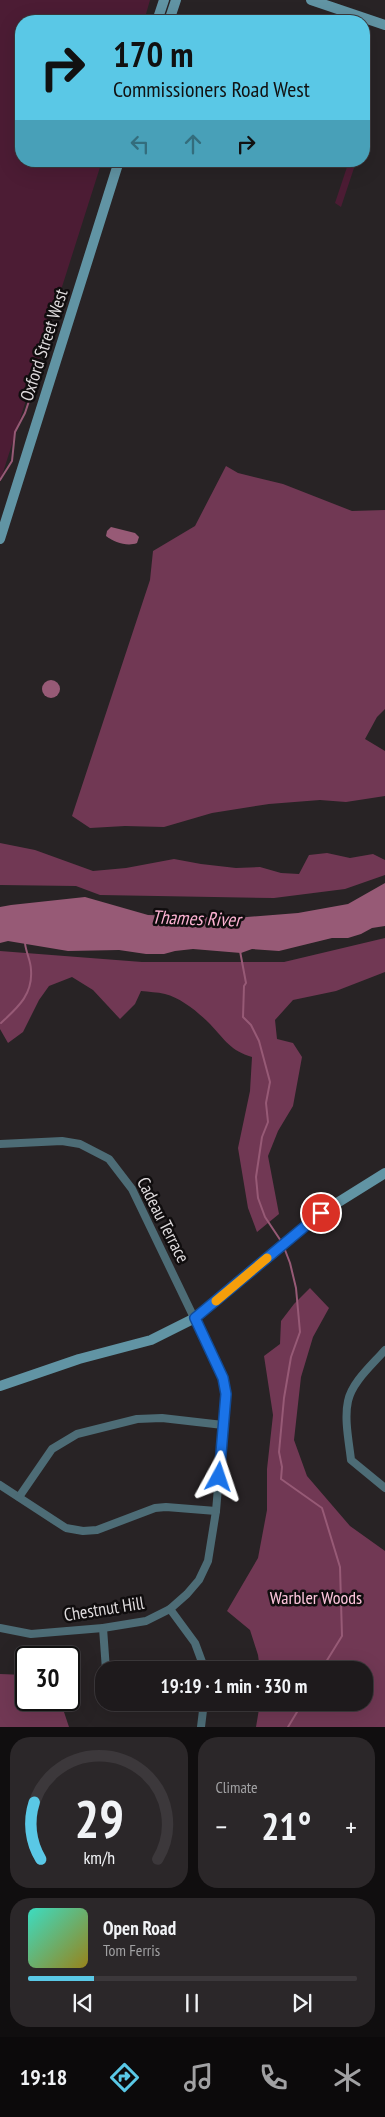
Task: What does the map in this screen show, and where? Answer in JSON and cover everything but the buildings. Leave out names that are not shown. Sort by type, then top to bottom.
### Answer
[{"type":"main road","points":[[160,15],[164,0]]},
{"type":"main road","points":[[171,15],[176,0]]},
{"type":"main road","points":[[311,0],[355,15]]},
{"type":"main road","points":[[370,20],[385,25]]},
{"type":"main road","name":"Oxford Street West","points":[[0,539],[117,167]]},
{"type":"main road","points":[[0,1386],[79,1359],[151,1340],[195,1318],[306,1224],[385,1173]]},
{"type":"street","name":"Cadeau Terrace","points":[[0,1144],[62,1140],[80,1144],[109,1159],[132,1189],[195,1318]]},
{"type":"street","name":"Chestnut Hill","points":[[0,1628],[31,1634],[103,1628],[146,1620],[170,1609],[199,1580],[208,1561],[216,1511],[226,1394],[223,1378],[195,1318]]},
{"type":"street","points":[[385,1350],[354,1387],[348,1401],[351,1460],[385,1488]]},
{"type":"street","points":[[19,1497],[52,1449],[77,1434],[148,1418],[223,1425]]},
{"type":"street","points":[[0,1484],[66,1528],[82,1531],[96,1530],[155,1508],[166,1507],[216,1511]]},
{"type":"street","points":[[170,1609],[195,1643],[202,1661]]},
{"type":"street","points":[[103,1628],[105,1661]]},
{"type":"street","points":[[202,1727],[203,1711]]},
{"type":"shaded area","points":[[0,0],[150,0],[146,15],[15,15],[15,167],[100,167],[0,482]]},
{"type":"shaded area","points":[[347,167],[354,167],[341,207],[335,203]]},
{"type":"green space","points":[[226,466],[238,473],[283,484],[352,511],[385,510],[385,709],[377,717],[365,739],[385,751],[385,796],[346,802],[320,800],[269,804],[212,813],[164,827],[125,826],[90,828],[72,816],[150,580],[153,551],[195,526]]},
{"type":"green space","points":[[0,843],[35,850],[93,871],[126,868],[174,859],[236,868],[260,867],[281,873],[299,874],[309,855],[327,853],[350,858],[373,854],[385,860],[385,875],[345,889],[274,898],[100,895],[76,886],[0,885]]},
{"type":"green space","points":[[385,938],[385,972],[336,991],[293,1000],[275,1020],[277,1039],[293,1043],[302,1057],[293,1106],[278,1131],[268,1156],[279,1214],[257,1232],[248,1208],[238,1148],[250,1091],[252,1057],[233,1048],[195,1010],[171,996],[141,991],[135,1004],[120,1019],[93,990],[72,977],[49,986],[39,1000],[23,1032],[8,1043],[0,1029],[0,951],[142,962],[284,962]]},
{"type":"green space","name":"Warbler Woods","points":[[310,1288],[329,1308],[313,1337],[301,1377],[294,1440],[307,1476],[350,1526],[385,1551],[385,1727],[256,1727],[259,1711],[373,1711],[373,1661],[259,1661],[250,1630],[227,1611],[258,1558],[267,1510],[267,1469],[273,1415],[264,1356],[280,1344],[281,1321]]},
{"type":"green space","points":[[0,1674],[15,1675],[15,1711],[64,1711],[69,1727],[0,1727]]},
{"type":"water","points":[[111,527],[135,533],[139,537],[137,543],[125,544],[109,538],[106,536],[107,531]]},
{"type":"water","points":[[51,680],[59,685],[60,689],[55,697],[51,698],[43,693],[42,689],[47,681]]},
{"type":"water","name":"Thames River","points":[[385,883],[385,926],[372,928],[348,938],[332,938],[279,951],[252,949],[241,953],[193,949],[164,954],[146,954],[119,950],[68,951],[8,941],[0,943],[0,907],[11,905],[85,897],[148,915],[235,918],[298,913],[348,904]]},
{"type":"waterway","points":[[0,480],[12,461],[15,432],[25,413],[31,395],[32,382],[39,366]]},
{"type":"waterway","points":[[1,1023],[13,1012],[27,994],[31,979],[31,967],[25,943]]},
{"type":"waterway","points":[[240,951],[246,983],[244,986],[243,1017],[251,1025],[259,1041],[270,1082],[266,1103],[268,1122],[262,1137],[256,1177],[258,1198],[265,1217],[281,1241]]},
{"type":"waterway","points":[[285,1250],[296,1288],[300,1332],[291,1357],[284,1398],[279,1452],[282,1467],[281,1479],[322,1508],[340,1567],[342,1636],[327,1661]]},
{"type":"waterway","points":[[288,1727],[298,1711]]},
{"type":"slow traffic","points":[[216,1301],[267,1258]]},
{"type":"route","points":[[219,1477],[226,1394],[223,1378],[195,1318],[321,1213]]}]
